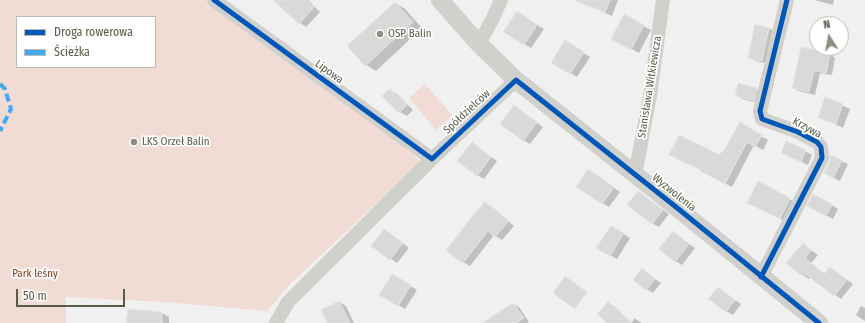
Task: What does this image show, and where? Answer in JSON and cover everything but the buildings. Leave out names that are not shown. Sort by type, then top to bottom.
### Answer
[{"type":"street","name":"Lipowa","points":[[214,0],[432,160]]},
{"type":"street","name":"Wyzwolenia","points":[[440,0],[479,44],[516,80],[819,323]]},
{"type":"street","points":[[479,44],[494,18],[501,0]]},
{"type":"street","name":"Stanisława Witkiewicza","points":[[635,175],[650,96],[663,0]]},
{"type":"street","name":"Krzywa","points":[[761,277],[822,158],[821,147],[817,142],[798,132],[762,119],[760,111],[787,0]]},
{"type":"street","name":"Spółdzielców","points":[[276,323],[288,302],[432,160],[516,80]]},
{"type":"green space","name":"Park leśny","points":[[0,0],[221,0],[288,44],[421,162],[288,286],[267,311],[164,302],[66,297],[66,323],[0,323]]},
{"type":"green space","points":[[425,84],[453,116],[436,130],[409,98]]},
{"type":"marked path","points":[[0,84],[5,89],[11,109],[0,131]]},
{"type":"cycle path","points":[[214,0],[432,159],[516,80],[819,323]]},
{"type":"cycle path","points":[[761,277],[822,158],[821,147],[817,142],[798,132],[762,119],[760,111],[787,0]]},
{"type":"place","name":"OSP Balin","points":[[380,34]]},
{"type":"place","name":"LKS Orzeł Balin","points":[[134,142]]}]
